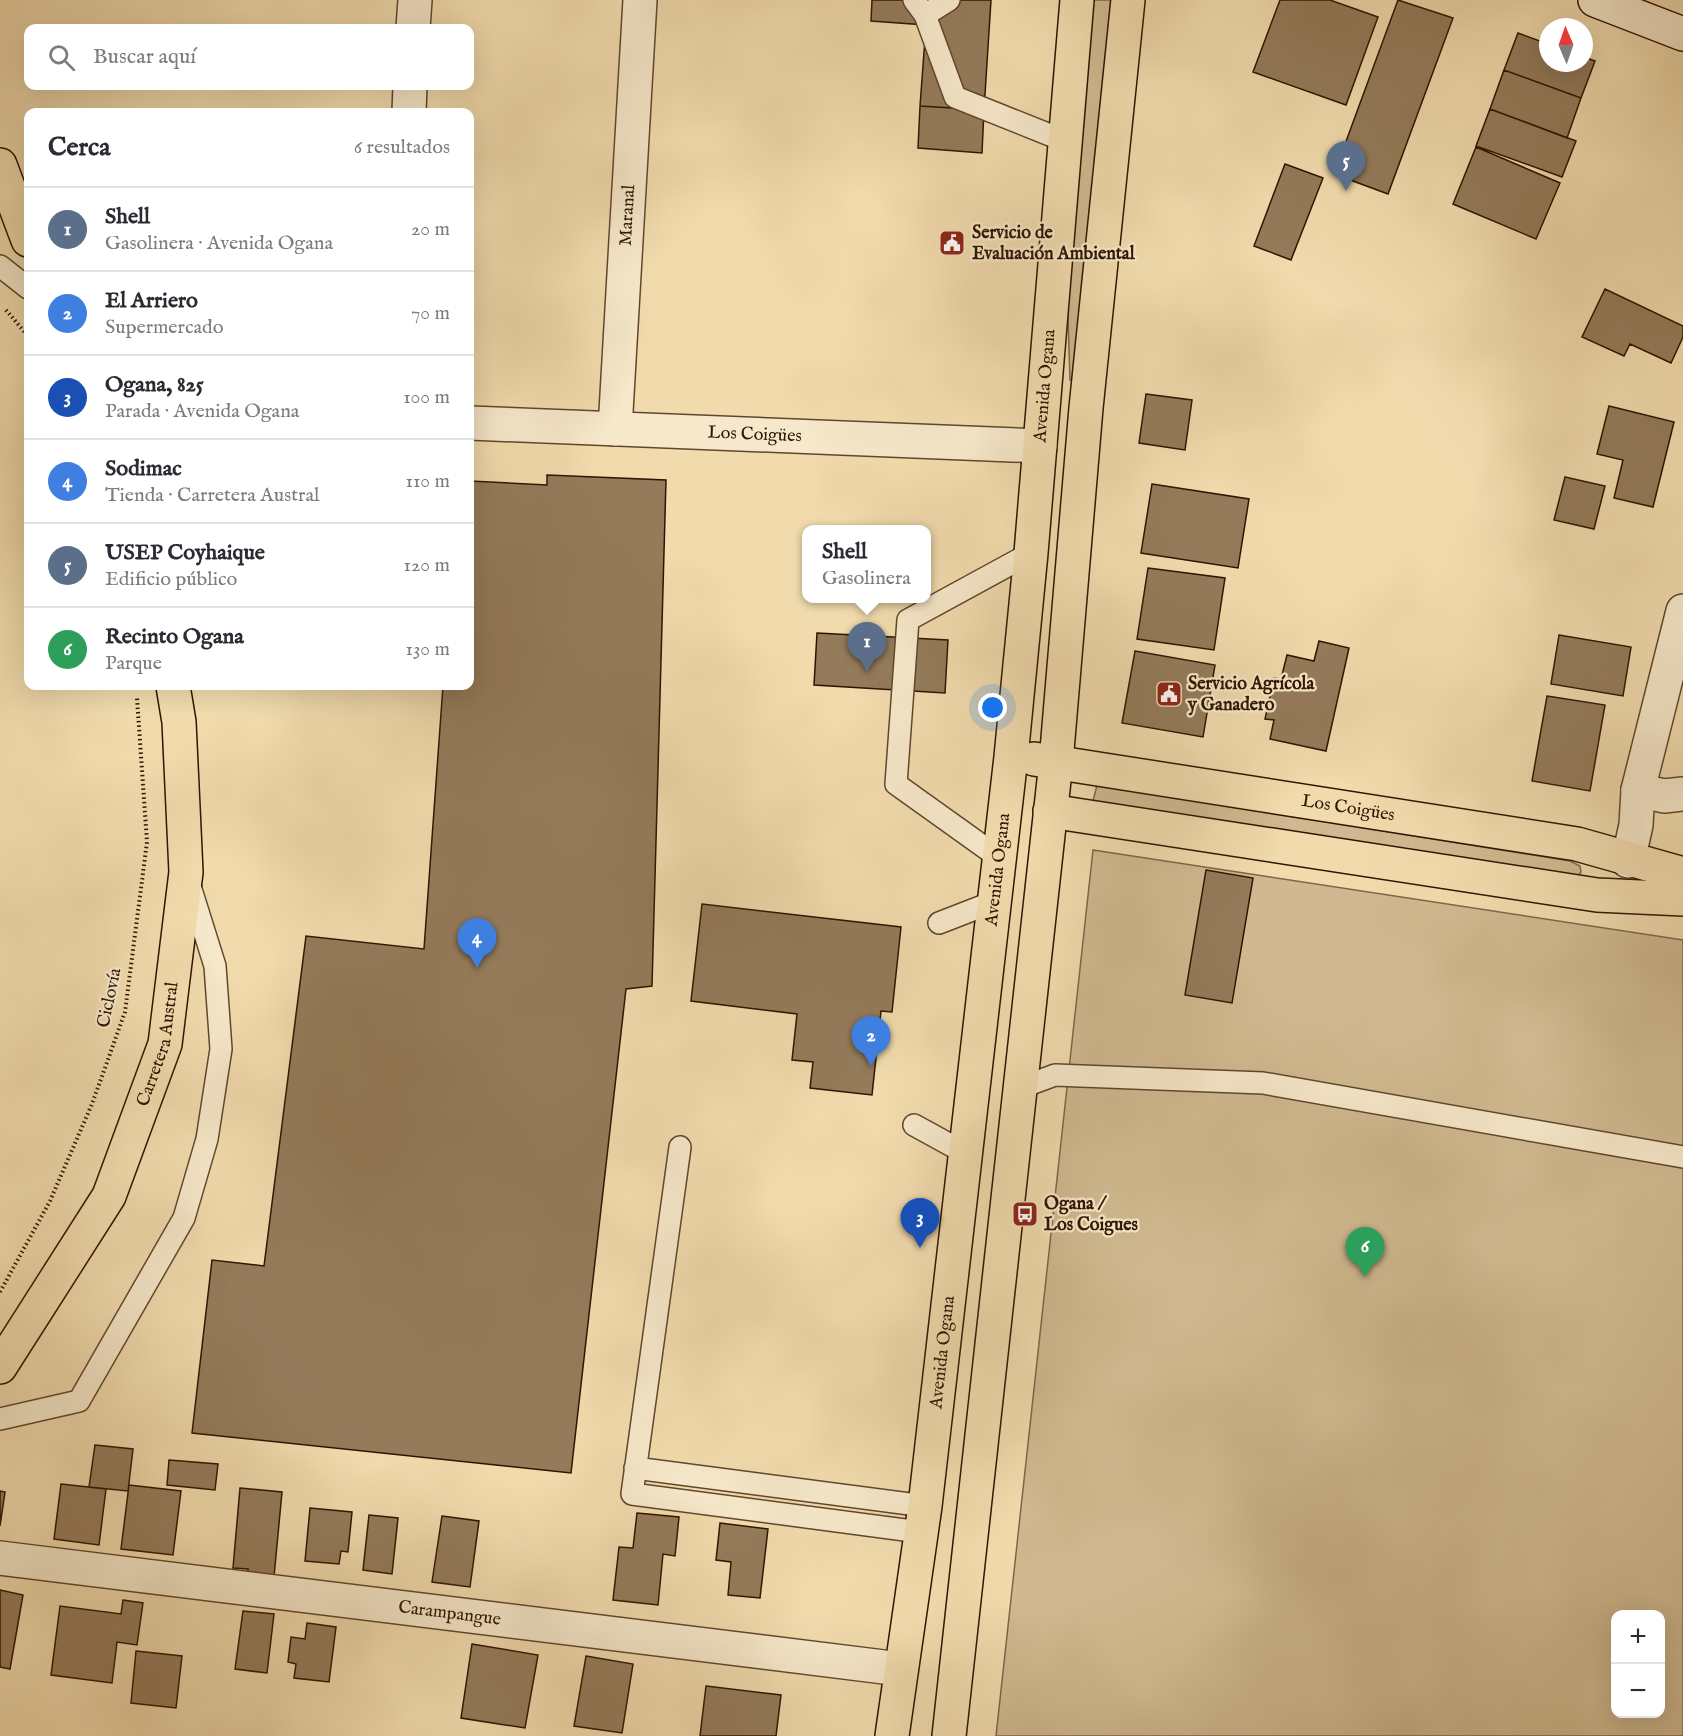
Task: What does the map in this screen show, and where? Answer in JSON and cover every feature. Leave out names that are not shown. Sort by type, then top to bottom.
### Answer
[{"type":"main road","name":"Avenida Ogana","points":[[892,1736],[922,1519],[1011,757],[1031,553],[1077,0]]},
{"type":"main road","points":[[949,1736],[1056,762],[1086,408],[1128,0]]},
{"type":"main road","points":[[0,165],[24,229]]},
{"type":"main road","name":"Carretera Austral","points":[[0,1367],[109,1196],[165,1044],[186,872],[178,722],[173,690]]},
{"type":"main road","name":"Los Coigües","points":[[1011,757],[1056,762],[1577,844],[1628,861],[1683,874]]},
{"type":"main road","points":[[1050,811],[1597,895],[1683,899]]},
{"type":"street","points":[[413,24],[415,0]]},
{"type":"street","name":"Maranal","points":[[615,429],[640,0]]},
{"type":"street","points":[[1595,0],[1683,34]]},
{"type":"street","points":[[409,108],[410,90]]},
{"type":"street","name":"Los Coigües","points":[[474,423],[1040,446]]},
{"type":"street","points":[[1628,861],[1636,825],[1638,790],[1683,611]]},
{"type":"street","points":[[1638,790],[1664,796],[1683,794]]},
{"type":"street","name":"Carampangue","points":[[0,1558],[900,1669]]},
{"type":"lane","points":[[949,0],[920,8],[955,97],[1065,141]]},
{"type":"lane","points":[[0,266],[24,285]]},
{"type":"lane","points":[[998,857],[896,784],[908,620],[1031,553]]},
{"type":"lane","points":[[0,1419],[79,1401],[184,1218],[207,1139],[221,1049],[215,966],[186,872]]},
{"type":"lane","points":[[939,923],[993,902]]},
{"type":"lane","points":[[1020,1088],[1055,1075],[1263,1083],[1683,1157]]},
{"type":"lane","points":[[914,1125],[964,1153]]},
{"type":"lane","points":[[680,1147],[632,1494],[922,1519]]},
{"type":"lane","points":[[635,1468],[922,1519]]},
{"type":"path","name":"Ciclovía","points":[[0,1292],[50,1201],[92,1104],[125,1012],[147,842],[137,697]]},
{"type":"shaded area","points":[[1087,0],[1111,0],[1074,380],[1070,380],[1067,287]]},
{"type":"shaded area","points":[[1097,785],[1570,861],[1580,866],[1581,872],[1578,876],[1093,801]]},
{"type":"shaded area","points":[[1093,850],[1683,940],[1683,1736],[996,1736]]},
{"type":"building","points":[[872,0],[991,0],[984,110],[920,106],[926,25],[871,21]]},
{"type":"building","points":[[1280,0],[1330,0],[1378,17],[1346,105],[1253,72]]},
{"type":"building","points":[[1398,0],[1453,18],[1388,194],[1334,174]]},
{"type":"building","points":[[1518,33],[1539,41],[1539,72],[1591,72],[1581,98],[1504,70]]},
{"type":"building","points":[[1504,70],[1581,98],[1567,138],[1490,109]]},
{"type":"building","points":[[920,106],[984,110],[982,153],[918,148]]},
{"type":"building","points":[[1490,109],[1576,141],[1562,177],[1476,146]]},
{"type":"building","points":[[1476,147],[1560,183],[1536,239],[1453,204]]},
{"type":"building","points":[[1285,164],[1323,178],[1291,260],[1254,246]]},
{"type":"building","points":[[1605,289],[1683,326],[1683,337],[1671,363],[1630,344],[1624,356],[1582,337]]},
{"type":"building","points":[[1146,394],[1192,400],[1185,450],[1139,443]]},
{"type":"building","points":[[1609,406],[1674,422],[1653,507],[1614,498],[1623,460],[1597,454]]},
{"type":"building","points":[[547,475],[666,480],[652,986],[626,989],[571,1473],[192,1433],[212,1260],[264,1266],[306,936],[424,949],[443,690],[474,690],[474,481],[547,485]]},
{"type":"building","points":[[1565,477],[1605,486],[1594,529],[1554,520]]},
{"type":"building","points":[[1152,484],[1249,499],[1238,568],[1141,553]]},
{"type":"building","points":[[1148,568],[1225,578],[1214,650],[1137,639]]},
{"type":"building","points":[[817,633],[948,640],[945,693],[814,685]]},
{"type":"building","points":[[1559,635],[1631,647],[1623,696],[1551,684]]},
{"type":"building","points":[[1319,641],[1349,648],[1326,751],[1270,739],[1274,720],[1265,719],[1274,678],[1281,679],[1287,655],[1314,661]]},
{"type":"building","name":"Servicio Agrícola y Ganadero","points":[[1135,651],[1215,665],[1203,737],[1122,723]]},
{"type":"building","points":[[1547,696],[1605,705],[1590,791],[1532,781]]},
{"type":"building","points":[[1206,870],[1253,878],[1232,1003],[1185,995]]},
{"type":"building","points":[[702,904],[901,927],[892,1012],[881,1011],[872,1095],[810,1088],[813,1062],[792,1060],[797,1014],[691,1001]]},
{"type":"building","points":[[95,1445],[133,1449],[128,1491],[89,1487]]},
{"type":"building","points":[[169,1460],[218,1464],[215,1490],[167,1485]]},
{"type":"building","points":[[61,1484],[106,1489],[99,1545],[54,1539]]},
{"type":"building","points":[[129,1485],[181,1491],[173,1555],[121,1549]]},
{"type":"building","points":[[240,1488],[282,1492],[274,1577],[248,1574],[248,1569],[233,1568]]},
{"type":"building","points":[[0,1491],[5,1492],[0,1526]]},
{"type":"building","points":[[310,1508],[352,1512],[348,1552],[341,1551],[339,1564],[305,1561]]},
{"type":"building","points":[[637,1513],[679,1517],[675,1556],[663,1554],[658,1605],[613,1600],[619,1547],[633,1548]]},
{"type":"building","points":[[369,1515],[398,1518],[392,1574],[363,1570]]},
{"type":"building","points":[[442,1516],[479,1521],[470,1587],[432,1582]]},
{"type":"building","points":[[720,1523],[768,1529],[760,1598],[728,1595],[731,1562],[716,1560]]},
{"type":"building","points":[[0,1590],[23,1595],[10,1669],[0,1667]]},
{"type":"building","points":[[123,1600],[143,1603],[137,1645],[117,1642],[112,1683],[51,1675],[60,1606],[121,1614]]},
{"type":"building","points":[[243,1611],[274,1614],[267,1673],[235,1669]]},
{"type":"building","points":[[307,1623],[336,1627],[329,1682],[294,1678],[296,1664],[288,1662],[291,1637],[305,1639]]},
{"type":"building","points":[[472,1644],[538,1655],[525,1728],[461,1718]]},
{"type":"building","points":[[136,1651],[182,1656],[176,1708],[131,1703]]},
{"type":"building","points":[[586,1656],[633,1664],[622,1733],[574,1726]]},
{"type":"building","points":[[706,1686],[781,1695],[776,1736],[700,1736]]},
{"type":"place","name":"USEP Coyhaique","points":[[1346,191]]},
{"type":"place","name":"Servicio de Evaluación Ambiental","points":[[952,243]]},
{"type":"place","name":"Shell","points":[[867,672]]},
{"type":"place","name":"Servicio Agrícola y Ganadero","points":[[1169,694]]},
{"type":"place","name":"Sodimac","points":[[477,968]]},
{"type":"place","name":"El Arriero","points":[[871,1066]]},
{"type":"place","name":"Ogana / Los Coigues","points":[[1025,1214]]},
{"type":"place","name":"Ogana, 825","points":[[920,1248]]},
{"type":"place","name":"Recinto Ogana","points":[[1365,1277]]}]
